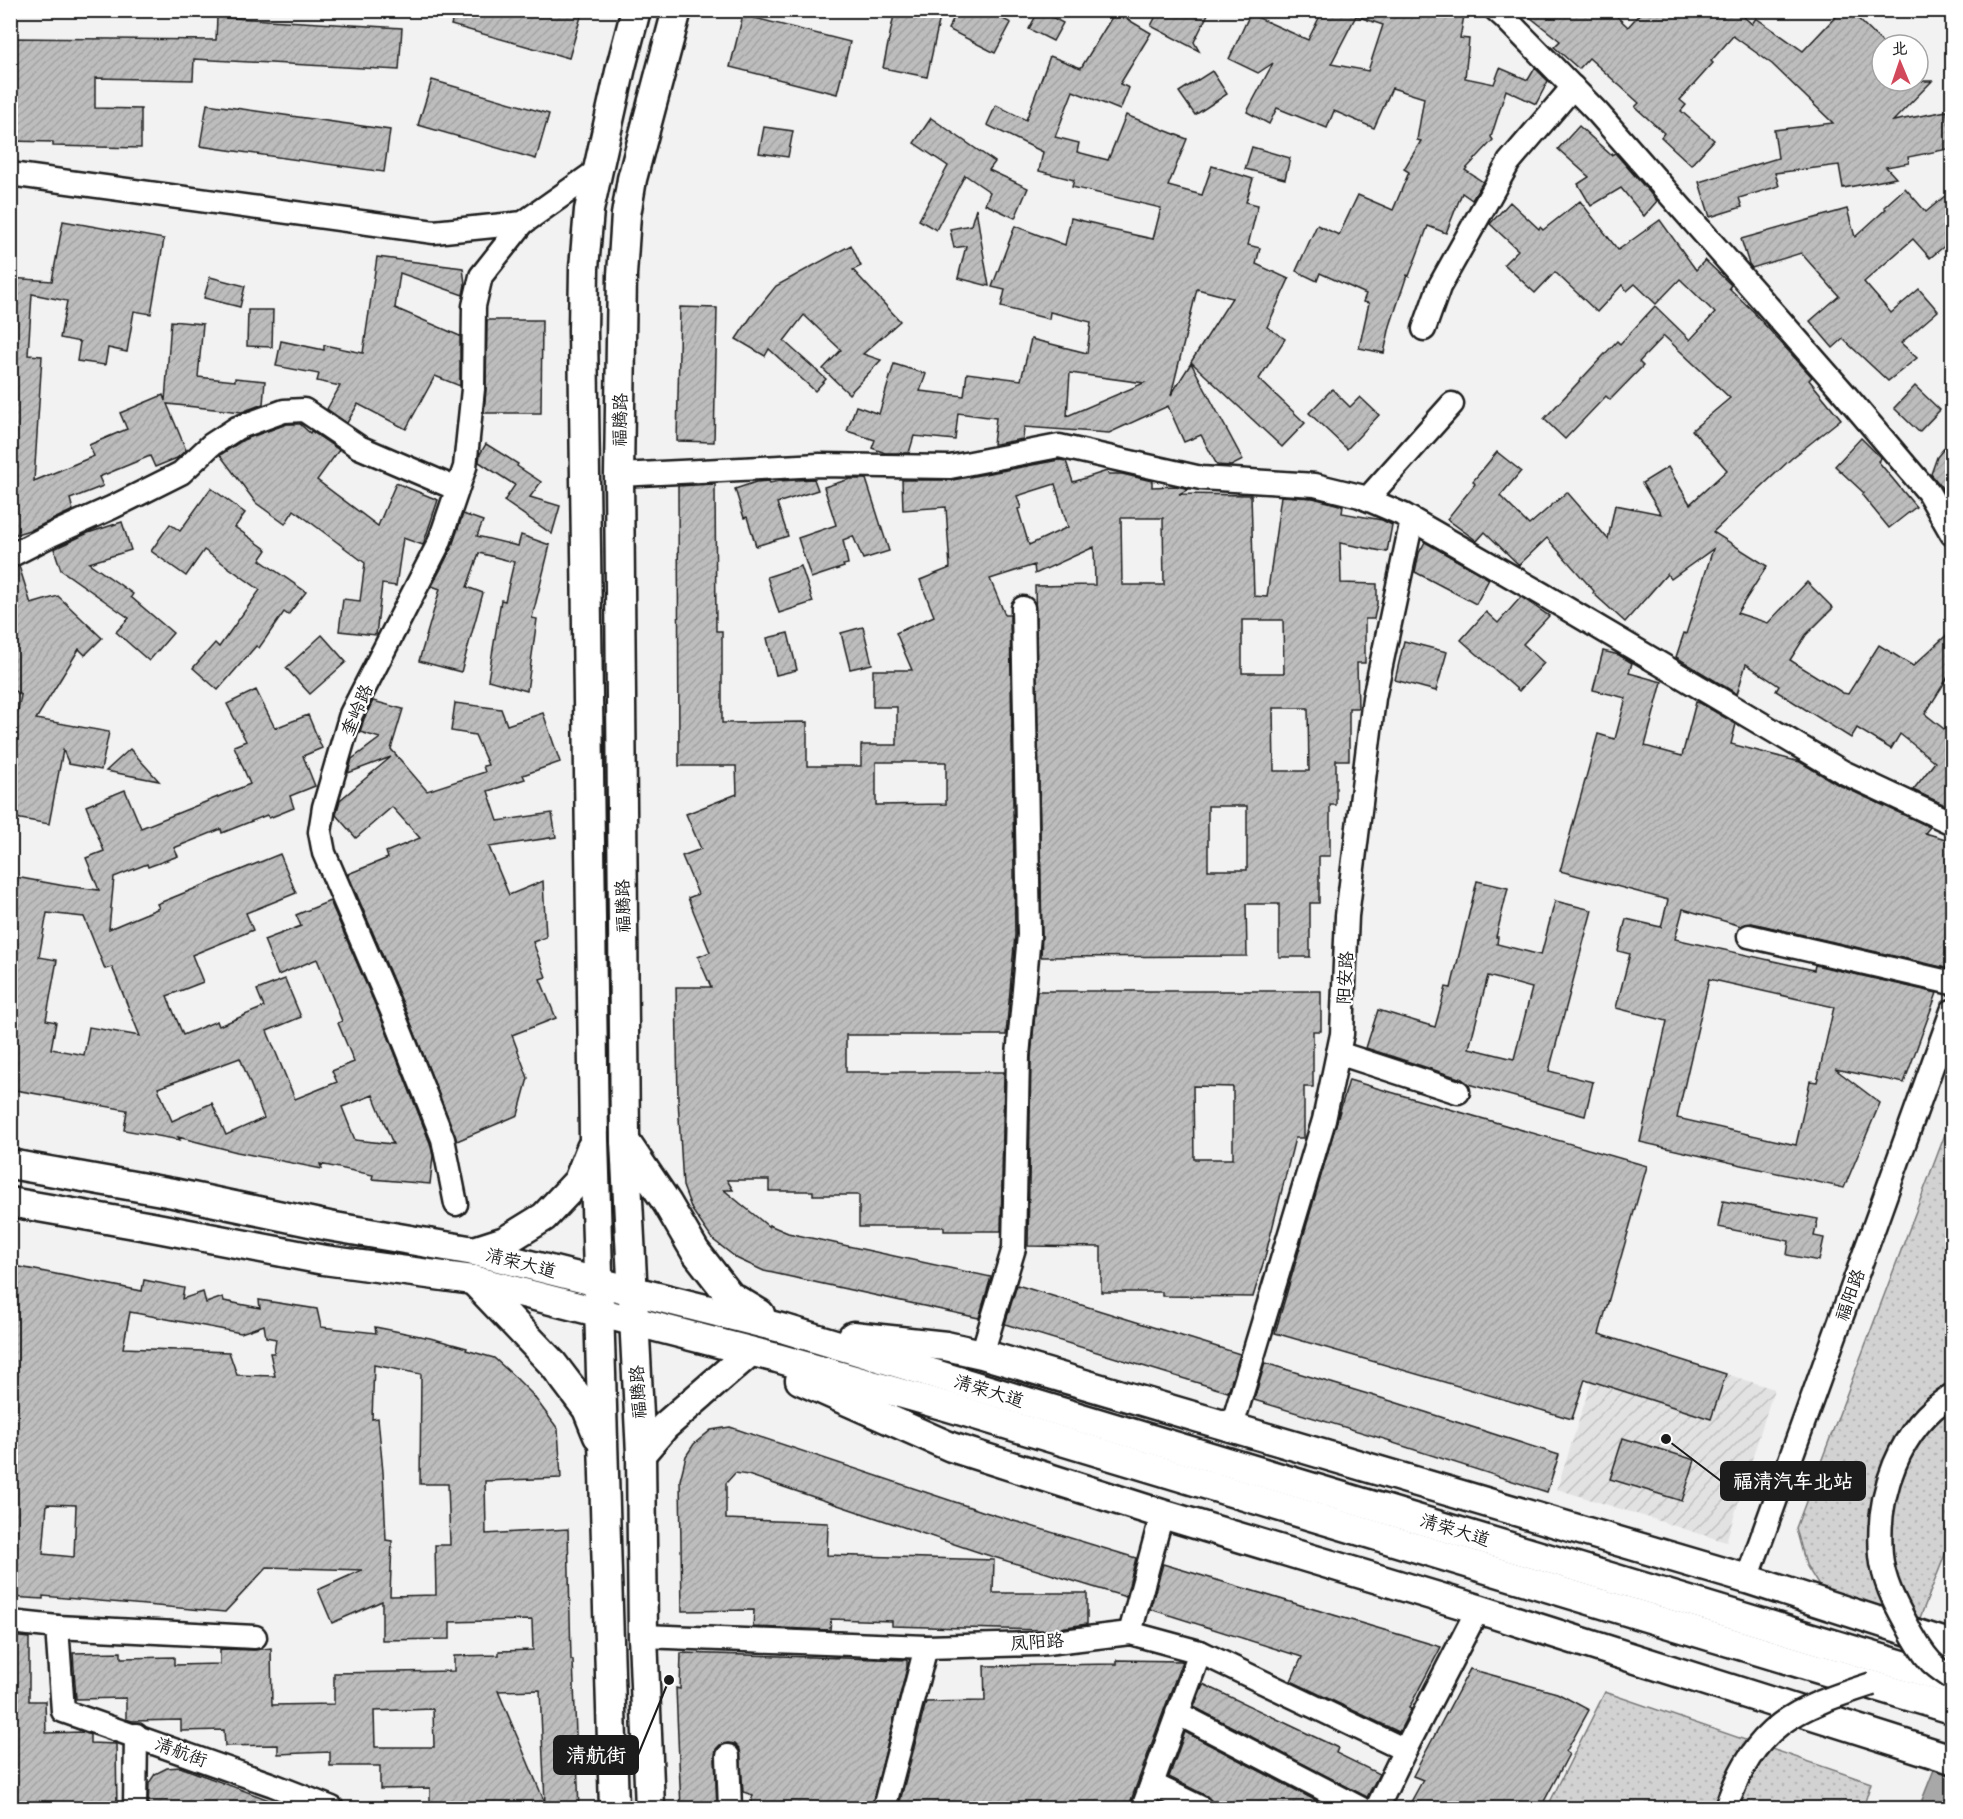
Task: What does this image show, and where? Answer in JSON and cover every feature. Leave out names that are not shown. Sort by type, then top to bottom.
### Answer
[{"type":"main road","name":"福腾路","points":[[614,1809],[594,1140],[582,330],[589,210],[636,10]]},
{"type":"main road","name":"福腾路","points":[[650,1809],[643,1636],[640,1454],[625,1141],[619,475],[622,274],[626,215],[632,178],[677,10]]},
{"type":"main road","points":[[474,1251],[505,1241],[544,1217],[578,1181],[594,1140]]},
{"type":"main road","points":[[625,1141],[668,1203],[695,1251],[730,1296],[785,1329],[946,1346],[982,1354],[1747,1579],[1940,1641]]},
{"type":"main road","name":"清荣大道","points":[[10,1164],[173,1193],[329,1226],[474,1251],[785,1329],[953,1394],[1953,1709]]},
{"type":"main road","name":"清荣大道","points":[[10,1203],[324,1260],[473,1280],[764,1355],[953,1394],[1953,1679]]},
{"type":"main road","points":[[473,1280],[554,1364],[587,1409],[604,1452]]},
{"type":"main road","points":[[640,1454],[664,1426],[764,1355],[796,1378],[951,1447],[1162,1514],[1478,1609],[1953,1759]]},
{"type":"street","points":[[1496,10],[1598,113],[1844,392],[1928,492],[1953,534]]},
{"type":"street","points":[[1424,329],[1439,287],[1509,162],[1573,87]]},
{"type":"street","points":[[10,174],[434,232],[523,223],[598,170]]},
{"type":"street","name":"奎岭路","points":[[456,1204],[443,1139],[395,1018],[324,853],[320,832],[324,807],[351,714],[439,543],[465,467],[473,389],[474,306],[481,276],[523,223]]},
{"type":"street","points":[[1367,499],[1452,404]]},
{"type":"street","points":[[10,556],[181,473],[212,445],[237,428],[284,411],[304,410],[359,447],[457,489]]},
{"type":"street","points":[[619,475],[820,465],[950,467],[1059,446],[1201,478],[1315,485],[1367,499],[1412,520],[1843,772],[1953,823]]},
{"type":"street","name":"阳安路","points":[[1232,1426],[1324,1120],[1342,1034],[1347,916],[1374,698],[1412,520]]},
{"type":"street","points":[[982,1354],[1014,1248],[1018,1056],[1029,935],[1023,608]]},
{"type":"street","points":[[1749,936],[1953,983]]},
{"type":"street","name":"福阳路","points":[[1747,1579],[1953,1011]]},
{"type":"street","points":[[1338,1053],[1458,1092]]},
{"type":"street","points":[[1953,1395],[1929,1413],[1913,1430],[1900,1453],[1888,1481],[1881,1555],[1894,1603],[1919,1647],[1932,1663],[1953,1679]]},
{"type":"street","points":[[1130,1633],[1162,1514]]},
{"type":"street","points":[[1377,1809],[1478,1609]]},
{"type":"street","points":[[10,1622],[57,1627],[255,1637]]},
{"type":"street","name":"清航街","points":[[57,1627],[63,1711],[273,1785],[332,1809]]},
{"type":"street","name":"凤阳路","points":[[643,1636],[926,1647],[1038,1644],[1130,1633],[1200,1652],[1405,1750]]},
{"type":"street","points":[[884,1809],[926,1647]]},
{"type":"street","points":[[1143,1809],[1200,1652]]},
{"type":"street","points":[[1726,1809],[1748,1757],[1788,1718],[1816,1702],[1872,1684]]},
{"type":"street","points":[[1177,1713],[1360,1809]]},
{"type":"street","points":[[135,1809],[136,1736]]},
{"type":"street","points":[[728,1756],[730,1809]]},
{"type":"street","points":[[1152,1784],[1202,1809]]},
{"type":"shaded area","points":[[1952,1116],[1952,1537],[1916,1628],[1825,1596],[1806,1565],[1796,1528]]},
{"type":"shaded area","points":[[1606,1336],[1774,1389],[1726,1542],[1557,1489]]},
{"type":"shaded area","points":[[1605,1692],[1871,1783],[1863,1808],[1547,1808]]},
{"type":"shaded area","points":[[1952,1724],[1952,1808],[1917,1808],[1920,1805]]},
{"type":"building","points":[[455,10],[572,10],[582,13],[569,58],[451,25]]},
{"type":"building","points":[[895,10],[907,10],[940,17],[927,77],[883,68]]},
{"type":"building","points":[[958,10],[986,10],[1011,23],[995,53],[948,29]]},
{"type":"building","points":[[1039,10],[1063,23],[1053,41],[1029,29]]},
{"type":"building","points":[[1159,10],[1210,10],[1194,42],[1199,51],[1151,26]]},
{"type":"building","points":[[1323,10],[1465,10],[1460,38],[1469,39],[1465,78],[1494,84],[1500,68],[1528,80],[1535,68],[1548,81],[1536,104],[1506,90],[1491,137],[1493,140],[1465,170],[1483,182],[1472,200],[1462,193],[1446,233],[1428,226],[1409,276],[1407,275],[1390,326],[1384,353],[1359,348],[1369,303],[1363,302],[1366,294],[1320,273],[1317,281],[1296,271],[1317,225],[1339,235],[1358,195],[1393,210],[1409,172],[1404,169],[1421,141],[1417,140],[1424,98],[1392,88],[1374,128],[1334,111],[1327,128],[1277,108],[1269,124],[1247,112],[1273,63],[1258,73],[1229,59],[1250,14],[1308,40]],"holes":[[[1356,16],[1383,25],[1368,71],[1331,64]]]},
{"type":"building","points":[[1521,10],[1610,10],[1628,27],[1643,10],[1736,10],[1752,24],[1756,18],[1803,51],[1842,10],[1849,10],[1873,33],[1870,33],[1870,93],[1920,93],[1893,121],[1947,111],[1953,148],[1908,157],[1909,163],[1886,167],[1896,178],[1843,188],[1839,165],[1775,173],[1779,186],[1739,198],[1742,207],[1710,217],[1699,182],[1778,158],[1774,130],[1833,123],[1772,64],[1733,36],[1711,61],[1713,63],[1680,100],[1686,105],[1681,111],[1714,140],[1691,165],[1661,137],[1664,133],[1635,107],[1639,103],[1589,58],[1579,69],[1554,47],[1560,41]]},
{"type":"building","points":[[1115,12],[1151,33],[1120,84],[1129,88],[1120,110],[1073,91],[1055,137],[1079,143],[1077,152],[1108,160],[1126,115],[1187,139],[1168,186],[1202,195],[1212,166],[1253,179],[1246,202],[1258,205],[1248,245],[1260,248],[1256,264],[1289,279],[1267,327],[1285,339],[1259,379],[1305,423],[1282,447],[1191,362],[1232,298],[1197,289],[1171,395],[1191,363],[1243,460],[1231,466],[1217,465],[1201,435],[1184,442],[1168,406],[1109,433],[1024,427],[1023,439],[996,444],[993,444],[996,418],[958,413],[955,440],[914,436],[909,453],[885,453],[872,448],[875,440],[847,431],[856,406],[879,414],[894,364],[926,374],[920,391],[964,396],[967,373],[1021,380],[1031,339],[1087,353],[1091,322],[1050,312],[1049,319],[1001,307],[1005,290],[992,287],[1015,226],[1065,245],[1071,218],[1153,239],[1161,208],[1072,187],[1074,180],[1039,171],[1043,152],[987,125],[996,105],[1026,120],[1050,56],[1081,68]],"holes":[[[1070,373],[1144,383],[1067,416]]]},
{"type":"building","points":[[743,15],[850,42],[837,94],[730,67]]},
{"type":"building","points":[[217,17],[402,28],[399,70],[194,59],[193,80],[95,78],[95,108],[141,109],[141,148],[53,146],[53,142],[10,141],[10,38],[216,40]]},
{"type":"building","points":[[1212,71],[1227,94],[1195,115],[1179,92]]},
{"type":"building","points":[[432,80],[549,114],[536,159],[418,125]]},
{"type":"building","points":[[207,104],[390,130],[384,172],[200,146]]},
{"type":"building","points":[[931,118],[995,162],[989,170],[1028,188],[1015,218],[985,204],[990,192],[965,175],[936,230],[919,220],[948,166],[914,143]]},
{"type":"building","points":[[1579,126],[1611,155],[1615,153],[1657,201],[1644,216],[1621,188],[1591,206],[1578,184],[1589,177],[1558,149]]},
{"type":"building","points":[[764,127],[793,131],[788,157],[759,153]]},
{"type":"building","points":[[1252,147],[1290,158],[1285,179],[1245,169]]},
{"type":"building","points":[[1905,188],[1926,212],[1953,189],[1953,239],[1930,258],[1913,239],[1864,282],[1891,313],[1919,289],[1938,311],[1901,343],[1917,358],[1888,381],[1843,339],[1833,348],[1810,321],[1839,296],[1801,253],[1752,268],[1741,239],[1847,209],[1855,237]]},
{"type":"building","points":[[1580,201],[1618,250],[1660,220],[1696,270],[1705,260],[1731,285],[1729,288],[1755,313],[1812,377],[1809,380],[1841,419],[1792,458],[1713,532],[1767,566],[1737,613],[1768,623],[1807,582],[1833,608],[1806,635],[1790,660],[1843,693],[1848,694],[1879,645],[1913,666],[1953,629],[1953,669],[1925,714],[1953,736],[1953,799],[1947,806],[1913,790],[1935,762],[1900,734],[1891,749],[1857,728],[1851,738],[1776,691],[1779,686],[1746,664],[1737,694],[1676,657],[1684,633],[1686,634],[1713,549],[1671,579],[1667,574],[1625,622],[1593,593],[1594,591],[1547,538],[1519,565],[1485,532],[1477,541],[1447,519],[1475,484],[1473,481],[1497,452],[1521,471],[1500,496],[1529,525],[1567,492],[1608,539],[1615,505],[1661,514],[1642,483],[1668,467],[1690,504],[1727,470],[1692,430],[1730,398],[1664,336],[1639,362],[1643,366],[1610,400],[1606,396],[1565,439],[1544,419],[1617,341],[1620,344],[1655,306],[1690,340],[1715,313],[1680,279],[1656,304],[1635,284],[1627,291],[1622,285],[1597,312],[1555,272],[1535,293],[1504,264],[1518,250],[1490,224],[1510,202],[1539,229],[1540,227],[1543,230]]},
{"type":"building","points":[[976,208],[989,286],[958,278],[966,246],[954,248],[950,229],[971,225]]},
{"type":"building","points":[[63,221],[164,239],[151,314],[134,311],[127,352],[108,348],[105,365],[77,361],[80,342],[60,338],[67,301],[32,294],[28,355],[42,356],[34,481],[94,456],[89,445],[127,429],[120,413],[163,395],[165,401],[171,321],[203,324],[198,377],[265,381],[263,404],[242,412],[167,404],[186,450],[177,458],[155,467],[150,456],[99,477],[103,486],[70,499],[73,510],[33,529],[10,536],[10,278],[52,281]]},
{"type":"building","points":[[851,245],[861,266],[853,270],[900,321],[863,354],[881,360],[849,394],[823,369],[841,350],[804,315],[784,341],[826,379],[815,391],[769,349],[765,356],[736,339],[776,286]]},
{"type":"building","points":[[377,257],[463,268],[465,284],[463,295],[400,273],[395,308],[460,336],[460,386],[435,376],[406,429],[358,404],[347,423],[327,409],[340,386],[317,381],[319,374],[276,366],[281,341],[324,350],[324,345],[363,353]]},
{"type":"building","points":[[210,277],[245,286],[240,307],[204,298]]},
{"type":"building","points":[[680,307],[717,308],[714,442],[677,441]]},
{"type":"building","points":[[248,310],[273,310],[272,347],[247,346]]},
{"type":"building","points":[[487,320],[542,320],[541,413],[484,413]]},
{"type":"building","points":[[1915,386],[1940,410],[1919,432],[1894,408]]},
{"type":"building","points":[[1332,389],[1350,407],[1360,397],[1379,415],[1347,449],[1309,413]]},
{"type":"building","points":[[287,424],[300,424],[310,433],[311,431],[339,450],[317,480],[378,526],[396,483],[438,500],[423,545],[403,538],[396,586],[382,584],[376,635],[339,631],[343,599],[360,601],[365,563],[294,510],[285,524],[256,503],[220,455],[243,440]]},
{"type":"building","points":[[1953,437],[1953,508],[1931,474],[1937,457]]},
{"type":"building","points":[[1861,438],[1881,458],[1878,461],[1916,507],[1889,528],[1862,495],[1864,493],[1835,466]]},
{"type":"building","points":[[486,444],[541,482],[530,497],[560,506],[552,534],[504,501],[515,485],[479,462],[480,454]]},
{"type":"building","points":[[1059,460],[1066,461],[1073,482],[1107,471],[1108,474],[1122,474],[1152,481],[1152,487],[1177,486],[1189,489],[1179,494],[1251,495],[1254,596],[1267,597],[1281,496],[1313,498],[1343,506],[1342,513],[1382,520],[1392,525],[1387,552],[1340,543],[1341,583],[1377,584],[1377,604],[1374,619],[1365,619],[1365,663],[1357,663],[1358,708],[1349,708],[1349,760],[1336,760],[1336,805],[1330,805],[1330,856],[1319,856],[1319,903],[1310,903],[1310,957],[1279,957],[1279,904],[1246,904],[1247,956],[1041,957],[1035,586],[1095,585],[1094,547],[1035,574],[1034,565],[990,579],[1005,615],[1010,615],[1015,935],[1006,1035],[846,1035],[846,1072],[1004,1072],[1001,1231],[944,1231],[944,1227],[859,1227],[859,1195],[813,1195],[813,1191],[769,1191],[769,1180],[727,1180],[733,1190],[724,1190],[769,1227],[769,1225],[788,1233],[991,1277],[979,1318],[764,1271],[738,1259],[712,1239],[692,1210],[683,1186],[678,1099],[676,987],[711,987],[698,957],[710,952],[688,898],[698,894],[682,856],[701,849],[686,814],[737,794],[736,766],[679,766],[678,486],[715,484],[716,631],[722,631],[722,723],[807,722],[807,766],[861,766],[861,745],[897,745],[897,707],[873,707],[873,670],[912,670],[896,633],[934,616],[920,580],[950,568],[946,507],[903,510],[902,480],[953,480]],"holes":[[[1055,484],[1068,527],[1029,545],[1018,509],[1021,508],[1017,496]],[[1121,518],[1163,518],[1164,585],[1122,585]],[[1242,620],[1283,620],[1284,673],[1242,673]],[[1273,708],[1308,708],[1309,771],[1274,771]],[[876,762],[946,762],[946,804],[876,805]],[[1208,806],[1247,806],[1247,870],[1208,870]]]},
{"type":"building","points":[[814,479],[818,490],[777,503],[788,536],[756,546],[735,489],[756,482]]},
{"type":"building","points":[[850,479],[866,479],[889,551],[863,559],[853,536],[843,540],[848,564],[811,578],[798,538],[836,525],[824,487]]},
{"type":"building","points":[[211,488],[245,513],[235,527],[267,550],[260,560],[306,592],[288,615],[284,612],[259,648],[256,646],[218,690],[193,668],[215,643],[219,647],[260,590],[204,550],[186,576],[151,551],[170,524],[180,531]]},
{"type":"building","points":[[463,514],[483,521],[477,536],[518,546],[521,535],[550,545],[532,618],[537,619],[527,691],[488,680],[501,600],[505,601],[514,562],[479,553],[467,587],[483,593],[461,672],[419,661],[440,589],[432,586],[451,549]]},
{"type":"building","points":[[122,522],[131,550],[89,563],[133,594],[131,597],[173,633],[149,661],[116,632],[129,618],[61,570],[54,549],[88,533]]},
{"type":"building","points":[[1425,542],[1489,579],[1476,604],[1415,572],[1419,553]]},
{"type":"building","points":[[19,566],[31,604],[58,596],[102,638],[85,655],[79,649],[36,719],[109,732],[101,770],[69,764],[63,750],[49,824],[10,817],[10,751],[21,695],[10,688],[10,569]]},
{"type":"building","points":[[801,566],[813,602],[779,613],[767,577]]},
{"type":"building","points":[[1521,597],[1549,616],[1523,644],[1544,663],[1519,691],[1461,640],[1486,612],[1498,623]]},
{"type":"building","points":[[863,627],[872,664],[850,669],[841,633]]},
{"type":"building","points":[[788,633],[797,670],[776,675],[767,638]]},
{"type":"building","points":[[322,635],[346,662],[310,694],[286,668]]},
{"type":"building","points":[[1404,641],[1447,652],[1436,691],[1395,680]]},
{"type":"building","points":[[1603,651],[1619,655],[1632,663],[1629,673],[1662,682],[1645,746],[1682,756],[1696,702],[1700,703],[1736,724],[1731,744],[1800,762],[1837,784],[1930,827],[1925,833],[1953,841],[1953,951],[1946,968],[1752,923],[1741,926],[1683,909],[1675,939],[1814,970],[1815,965],[1937,993],[1904,1083],[1835,1069],[1880,1103],[1844,1188],[1640,1142],[1667,1021],[1616,1008],[1630,954],[1618,951],[1626,919],[1661,927],[1668,900],[1560,871],[1598,734],[1615,739],[1626,698],[1593,690]],"holes":[[[1709,979],[1834,1007],[1817,1082],[1810,1081],[1796,1145],[1677,1118]]]},
{"type":"building","points":[[256,690],[275,728],[308,715],[322,748],[303,756],[315,786],[290,796],[294,808],[269,818],[267,815],[222,833],[221,829],[174,848],[178,856],[148,867],[147,864],[114,877],[109,929],[159,908],[157,904],[280,854],[296,893],[246,913],[253,930],[192,955],[203,982],[167,996],[183,1035],[217,1021],[219,1026],[264,1007],[257,990],[285,979],[301,1017],[267,1031],[295,1099],[337,1082],[332,1071],[354,1062],[338,1023],[342,1021],[317,959],[278,975],[264,940],[301,926],[296,915],[330,901],[383,1023],[430,1143],[433,1156],[430,1184],[372,1179],[373,1175],[320,1164],[322,1169],[237,1152],[178,1137],[180,1140],[124,1130],[127,1110],[10,1089],[10,1028],[17,991],[10,990],[10,876],[99,890],[86,858],[104,851],[86,806],[125,790],[141,828],[250,784],[234,746],[246,741],[227,704]],"holes":[[[47,913],[84,917],[105,969],[112,967],[140,1036],[89,1027],[84,1055],[51,1049],[56,1022],[46,1020],[57,960],[39,957]],[[240,1058],[264,1118],[226,1135],[212,1103],[172,1121],[158,1088]],[[373,1095],[393,1144],[355,1140],[342,1107]]]},
{"type":"building","points":[[373,701],[403,709],[391,749],[427,791],[485,772],[483,766],[488,765],[475,735],[451,731],[455,703],[501,709],[507,725],[543,713],[560,762],[523,775],[525,779],[488,791],[498,821],[552,813],[556,837],[489,847],[509,895],[543,881],[546,937],[533,942],[546,977],[540,979],[556,1018],[512,1035],[528,1078],[518,1115],[457,1141],[407,1013],[348,874],[388,858],[386,852],[420,838],[392,807],[356,838],[336,815],[340,800],[391,757],[348,773],[352,759],[380,738],[360,732]]},
{"type":"building","points":[[130,749],[159,781],[106,771]]},
{"type":"building","points":[[1477,881],[1508,888],[1496,937],[1498,937],[1497,944],[1541,955],[1555,901],[1592,910],[1549,1071],[1593,1082],[1585,1116],[1468,1084],[1462,1079],[1366,1048],[1378,1010],[1435,1027],[1446,987],[1451,988]],"holes":[[[1488,976],[1532,988],[1514,1059],[1469,1048]]]},
{"type":"building","points":[[1037,991],[1321,991],[1321,1031],[1313,1031],[1313,1087],[1304,1087],[1304,1138],[1295,1138],[1253,1297],[1162,1296],[1162,1292],[1101,1292],[1101,1247],[1028,1246],[1031,1057]],"holes":[[[1193,1086],[1233,1087],[1233,1159],[1194,1159]]]},
{"type":"building","points":[[1349,1080],[1647,1166],[1599,1334],[1726,1374],[1711,1419],[1585,1379],[1572,1419],[1275,1333]]},
{"type":"building","points":[[1723,1201],[1818,1219],[1814,1236],[1824,1238],[1819,1261],[1787,1255],[1789,1241],[1718,1227]]},
{"type":"building","points":[[10,1265],[142,1291],[144,1280],[184,1288],[182,1299],[203,1292],[206,1303],[223,1297],[224,1301],[260,1308],[259,1300],[317,1309],[321,1327],[376,1333],[375,1327],[430,1338],[494,1358],[532,1394],[558,1429],[561,1478],[485,1481],[486,1534],[568,1529],[571,1660],[573,1660],[579,1809],[430,1809],[430,1788],[380,1789],[380,1766],[330,1766],[330,1752],[278,1754],[278,1745],[225,1746],[224,1730],[181,1731],[181,1720],[132,1721],[126,1719],[126,1698],[76,1699],[73,1653],[121,1652],[121,1658],[174,1657],[174,1665],[220,1664],[220,1649],[271,1648],[272,1705],[334,1704],[334,1673],[454,1671],[454,1656],[499,1655],[499,1651],[533,1650],[532,1620],[450,1622],[450,1639],[382,1640],[382,1601],[332,1623],[318,1590],[362,1570],[267,1567],[225,1612],[43,1596],[43,1599],[10,1597]],"holes":[[[130,1312],[241,1333],[264,1325],[266,1337],[276,1339],[274,1353],[270,1353],[275,1376],[237,1375],[229,1352],[123,1348]],[[374,1365],[421,1374],[420,1484],[448,1484],[450,1545],[435,1545],[436,1595],[390,1596],[392,1541],[386,1540],[378,1418],[372,1419]],[[47,1504],[76,1505],[74,1557],[43,1554]],[[540,1690],[545,1803],[498,1691]],[[433,1709],[434,1747],[375,1747],[374,1711]]]},
{"type":"building","points":[[1017,1285],[1240,1354],[1228,1392],[1005,1324]]},
{"type":"building","points":[[1265,1363],[1559,1455],[1547,1492],[1391,1441],[1254,1400]]},
{"type":"building","points":[[730,1427],[985,1512],[1136,1558],[1126,1597],[984,1554],[748,1475],[735,1473],[726,1483],[726,1519],[828,1523],[827,1555],[994,1560],[993,1593],[1087,1593],[1087,1624],[1045,1630],[892,1626],[892,1621],[831,1619],[830,1630],[753,1627],[754,1610],[682,1611],[680,1480],[686,1456],[694,1444],[711,1430]]},
{"type":"building","points":[[1623,1438],[1695,1460],[1682,1501],[1610,1479]]},
{"type":"building","points":[[1163,1564],[1441,1647],[1399,1732],[1291,1681],[1302,1657],[1150,1609]]},
{"type":"building","points":[[10,1636],[29,1638],[29,1701],[45,1701],[46,1733],[83,1732],[90,1735],[90,1743],[116,1744],[117,1809],[10,1809]]},
{"type":"building","points":[[681,1653],[907,1660],[907,1668],[871,1809],[749,1809],[753,1795],[743,1792],[740,1749],[735,1744],[728,1743],[716,1749],[717,1809],[681,1809],[676,1688],[680,1689]]},
{"type":"building","points":[[1117,1660],[1182,1661],[1130,1803],[1126,1802],[1125,1809],[898,1809],[926,1702],[985,1701],[984,1666],[1117,1664]]},
{"type":"building","points":[[1470,1669],[1557,1693],[1589,1710],[1566,1752],[1569,1754],[1540,1809],[1407,1809],[1423,1780],[1413,1776]]},
{"type":"building","points":[[1203,1684],[1338,1748],[1336,1753],[1379,1774],[1367,1797],[1194,1707]]},
{"type":"building","points":[[1185,1732],[1332,1809],[1225,1809],[1213,1803],[1207,1796],[1169,1777]]},
{"type":"building","points":[[180,1767],[288,1807],[288,1809],[148,1809],[149,1783],[155,1774],[167,1768]]},
{"type":"place","name":"福清汽车北站","points":[[1666,1439]]},
{"type":"place","name":"清航街","points":[[669,1680]]}]
